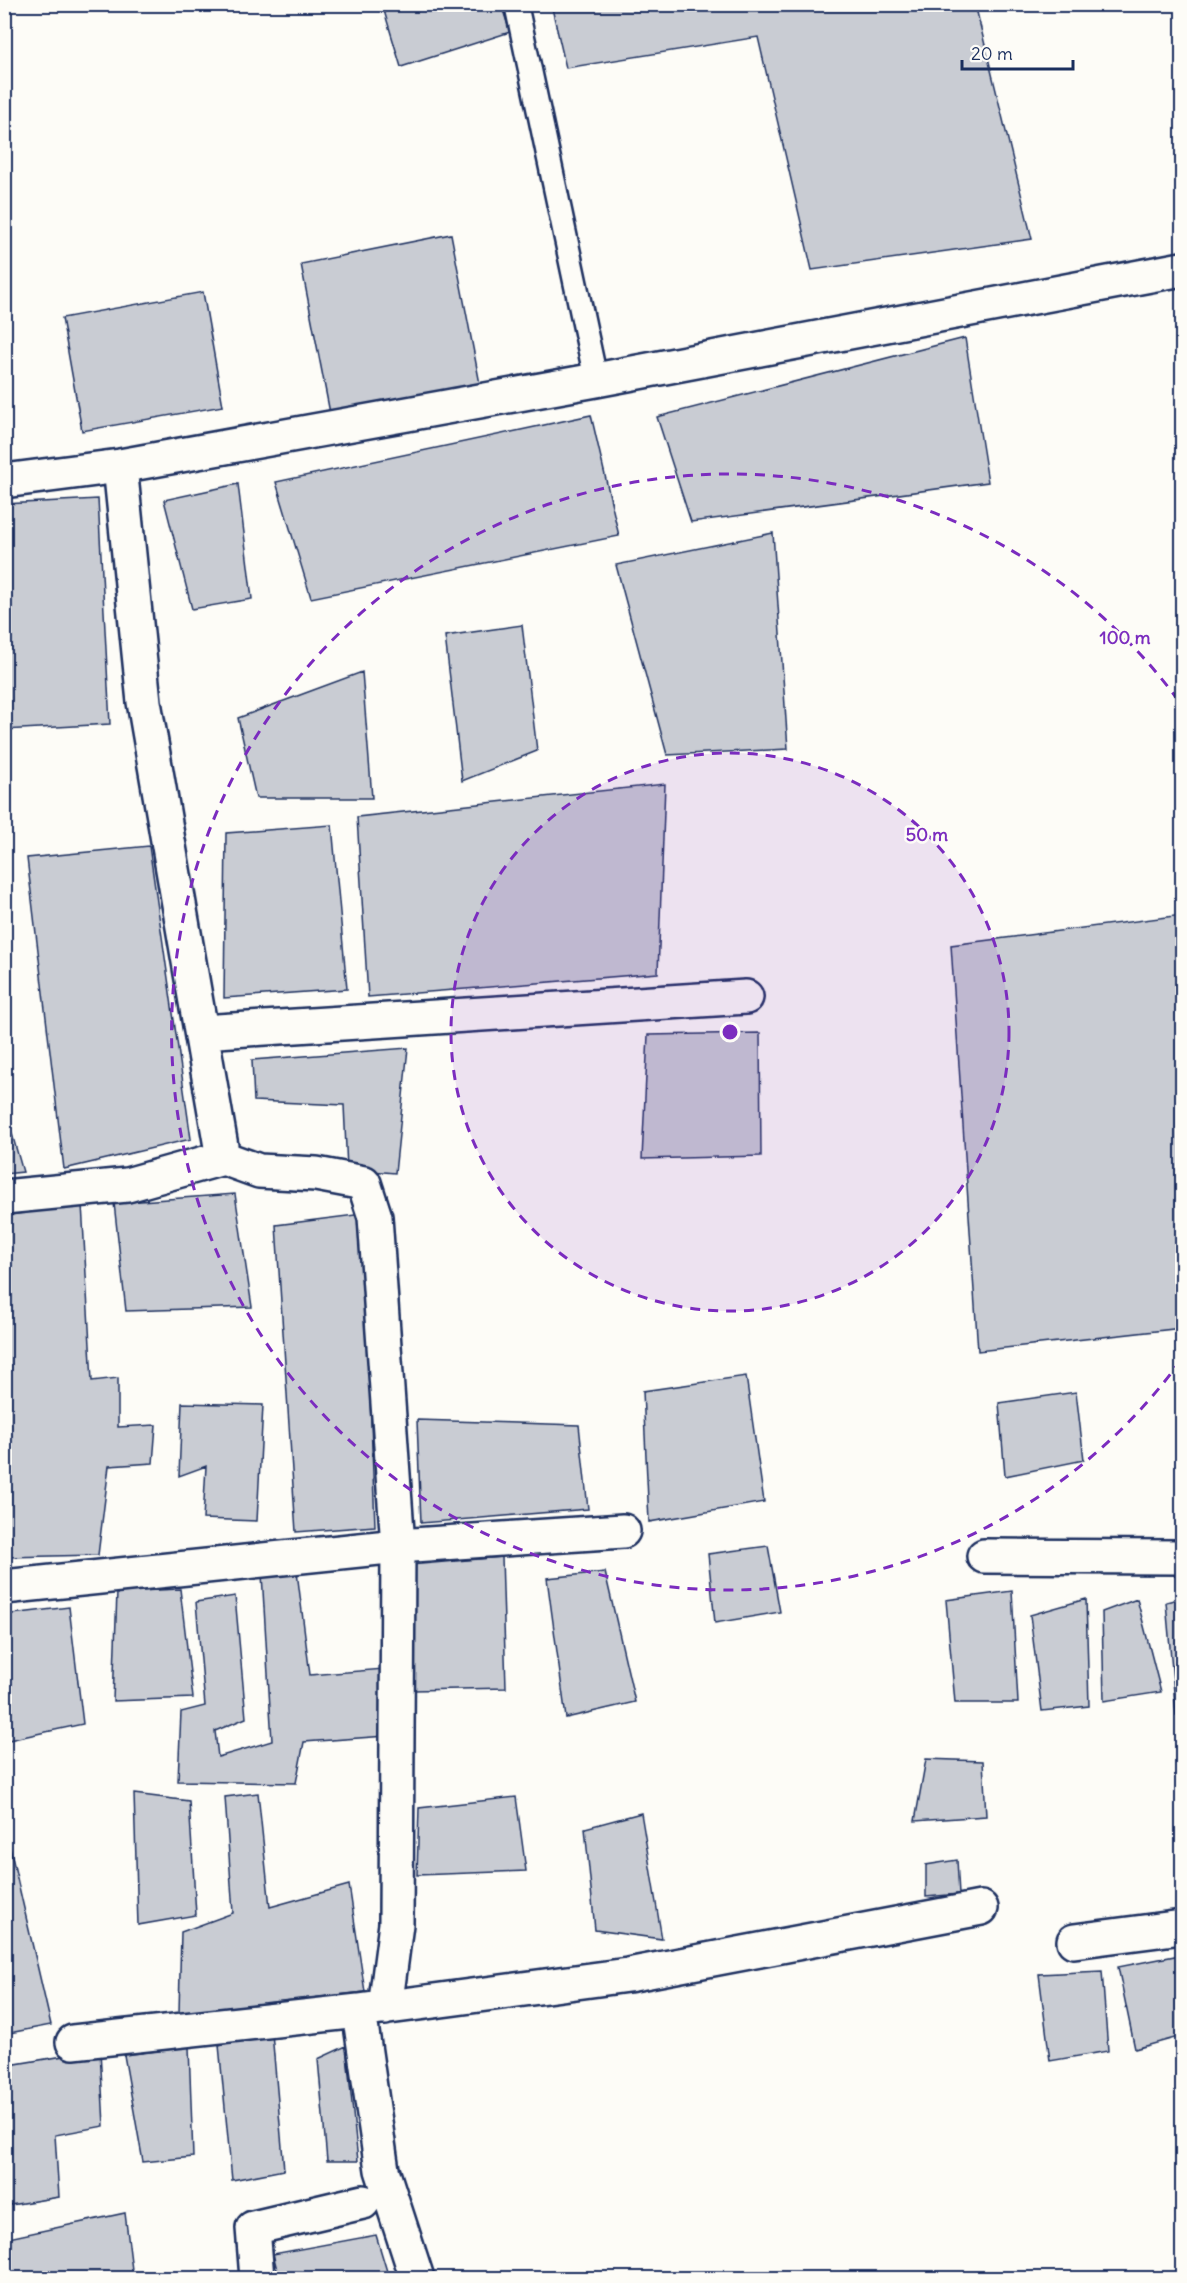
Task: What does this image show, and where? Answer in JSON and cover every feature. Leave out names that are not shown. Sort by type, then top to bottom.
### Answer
[{"type":"street","points":[[4,481],[120,466],[596,380],[1182,269]]},
{"type":"street","points":[[120,466],[144,702],[223,1158]]},
{"type":"street","points":[[202,1032],[746,997]]},
{"type":"street","points":[[4,1197],[127,1185],[223,1158],[259,1171],[316,1174],[364,1183],[375,1217],[398,1546],[396,1924],[372,2010],[382,2169],[417,2278]]},
{"type":"street","points":[[4,1587],[398,1546],[623,1531]]},
{"type":"street","points":[[984,1556],[1182,1557]]},
{"type":"street","points":[[73,2042],[372,2010],[628,1975],[981,1908]]},
{"type":"street","points":[[1074,1941],[1182,1927]]},
{"type":"street","points":[[257,2278],[253,2228],[363,2202]]},
{"type":"lane","points":[[516,4],[596,380]]},
{"type":"building","points":[[382,4],[501,4],[510,32],[401,67]]},
{"type":"building","points":[[551,4],[975,4],[1032,239],[812,270],[758,37],[566,68]]},
{"type":"building","points":[[451,234],[480,384],[330,413],[301,264]]},
{"type":"building","points":[[203,292],[223,406],[82,431],[62,318]]},
{"type":"building","points":[[965,338],[988,482],[691,522],[657,417]]},
{"type":"building","points":[[591,415],[619,536],[311,598],[276,482]]},
{"type":"building","points":[[238,484],[252,599],[192,609],[164,500]]},
{"type":"building","points":[[98,499],[110,724],[4,730],[4,504]]},
{"type":"building","points":[[773,533],[788,749],[667,755],[616,565]]},
{"type":"building","points":[[522,625],[537,751],[462,781],[445,636]]},
{"type":"building","points":[[362,672],[372,798],[256,798],[238,718]]},
{"type":"building","points":[[665,784],[658,973],[368,997],[357,817]]},
{"type":"building","points":[[332,825],[347,989],[224,998],[226,833]]},
{"type":"building","points":[[149,846],[191,1139],[64,1169],[27,858]]},
{"type":"building","points":[[1182,915],[1182,1328],[978,1351],[951,945]]},
{"type":"building","points":[[760,1033],[761,1156],[642,1159],[648,1035]]},
{"type":"building","points":[[408,1048],[395,1173],[347,1169],[344,1105],[254,1101],[252,1060]]},
{"type":"building","points":[[4,1106],[23,1172],[4,1174]]},
{"type":"building","points":[[235,1194],[252,1307],[126,1311],[114,1203]]},
{"type":"building","points":[[82,1204],[92,1381],[118,1378],[118,1427],[156,1425],[153,1463],[109,1466],[98,1555],[6,1557],[4,1216]]},
{"type":"building","points":[[363,1214],[375,1526],[296,1532],[276,1225]]},
{"type":"building","points":[[746,1376],[764,1502],[649,1522],[643,1391]]},
{"type":"building","points":[[1076,1392],[1084,1460],[1005,1476],[999,1403]]},
{"type":"building","points":[[182,1403],[263,1405],[257,1521],[203,1519],[206,1466],[179,1476]]},
{"type":"building","points":[[417,1420],[579,1425],[588,1509],[421,1523]]},
{"type":"building","points":[[768,1546],[780,1612],[715,1623],[708,1554]]},
{"type":"building","points":[[502,1557],[506,1688],[414,1690],[410,1565]]},
{"type":"building","points":[[297,1572],[310,1675],[384,1669],[386,1736],[304,1742],[296,1783],[178,1781],[181,1712],[205,1706],[196,1602],[235,1596],[246,1718],[215,1731],[218,1757],[272,1741],[262,1574]]},
{"type":"building","points":[[605,1572],[635,1702],[566,1718],[547,1578]]},
{"type":"building","points":[[180,1589],[193,1698],[113,1701],[117,1592]]},
{"type":"building","points":[[1012,1591],[1018,1703],[955,1703],[946,1600]]},
{"type":"building","points":[[1182,1598],[1182,1713],[1176,1715],[1166,1602]]},
{"type":"building","points":[[1086,1599],[1089,1706],[1042,1711],[1030,1615]]},
{"type":"building","points":[[1137,1599],[1161,1692],[1104,1701],[1102,1612]]},
{"type":"building","points":[[69,1607],[83,1724],[4,1741],[4,1615]]},
{"type":"building","points":[[926,1759],[983,1761],[986,1816],[915,1821]]},
{"type":"building","points":[[258,1793],[270,1907],[349,1885],[365,1992],[179,2013],[181,1932],[233,1913],[225,1797]]},
{"type":"building","points":[[134,1794],[189,1801],[196,1915],[138,1925]]},
{"type":"building","points":[[516,1797],[526,1871],[417,1875],[419,1808]]},
{"type":"building","points":[[641,1813],[662,1939],[595,1930],[585,1828]]},
{"type":"building","points":[[4,1822],[51,2025],[4,2034]]},
{"type":"building","points":[[957,1860],[959,1894],[926,1897],[926,1865]]},
{"type":"building","points":[[1180,1955],[1182,2036],[1135,2049],[1118,1967]]},
{"type":"building","points":[[1102,1971],[1108,2051],[1050,2061],[1039,1974]]},
{"type":"building","points":[[272,2033],[284,2170],[232,2180],[219,2045]]},
{"type":"building","points":[[346,2046],[358,2161],[327,2161],[318,2059]]},
{"type":"building","points":[[189,2047],[193,2157],[143,2162],[124,2055]]},
{"type":"building","points":[[100,2050],[104,2126],[55,2135],[59,2197],[4,2206],[4,2066]]},
{"type":"building","points":[[125,2213],[133,2278],[5,2278],[4,2239]]},
{"type":"building","points":[[376,2235],[389,2278],[279,2278],[273,2254]]}]
